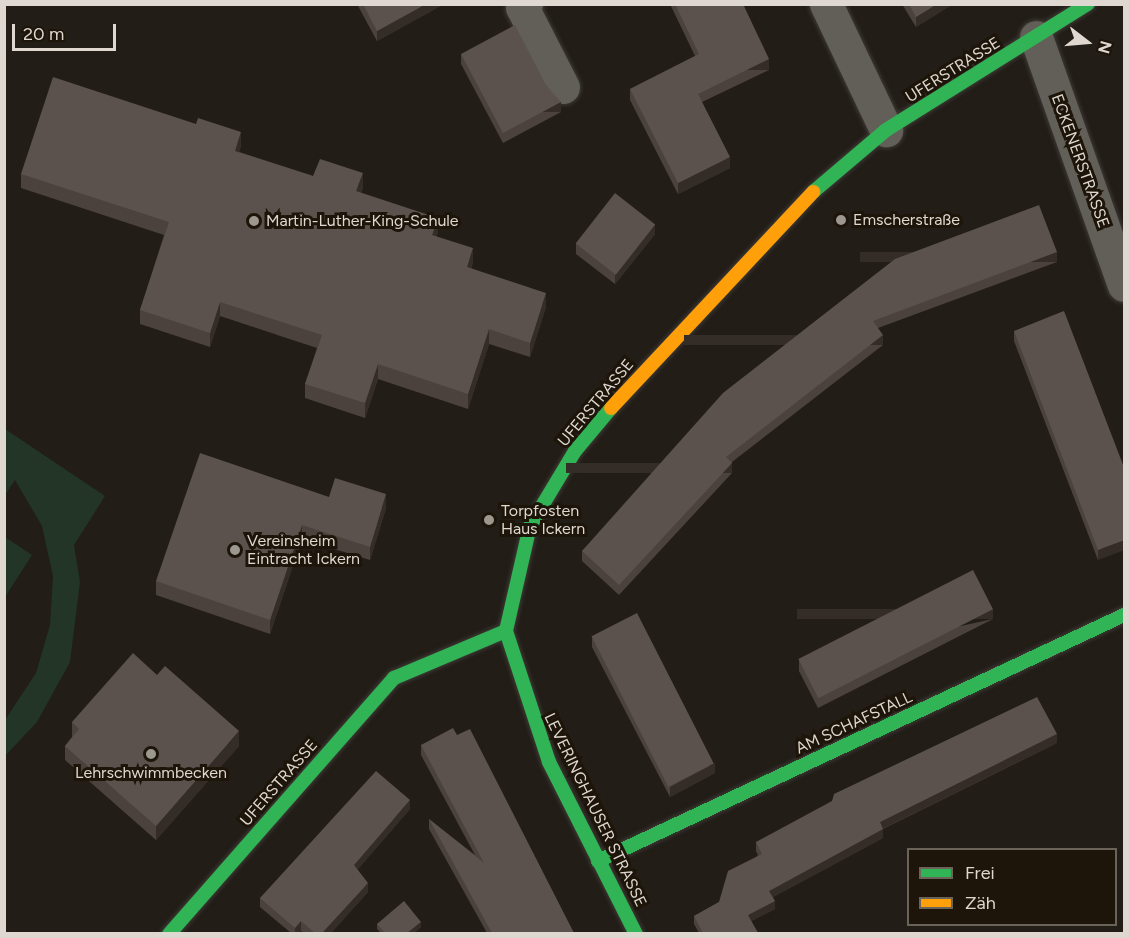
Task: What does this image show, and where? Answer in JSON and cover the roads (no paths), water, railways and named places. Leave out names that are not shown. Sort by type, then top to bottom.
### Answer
[{"type":"main road","name":"UFERSTRASSE","points":[[169,933],[394,678],[506,630],[530,526],[575,451],[664,347],[793,213],[886,130],[1088,4]]},
{"type":"main road","name":"AM SCHAFSTALL","points":[[598,861],[1125,615]]},
{"type":"main road","name":"LEVERINGHAUSER STRASSE","points":[[506,630],[526,704],[598,861],[636,933]]},
{"type":"street","points":[[526,4],[522,7],[563,87]]},
{"type":"street","points":[[826,4],[886,130]]},
{"type":"street","name":"ECKENERSTRASSE","points":[[1036,37],[1125,285]]},
{"type":"place","name":"Emscherstraße","points":[[841,220]]},
{"type":"place","name":"Martin-Luther-King-Schule","points":[[254,221]]},
{"type":"place","name":"Torpfosten Haus Ickern","points":[[489,520]]},
{"type":"place","name":"Vereinsheim Eintracht Ickern","points":[[235,550]]},
{"type":"place","name":"Lehrschwimmbecken","points":[[151,754]]}]
